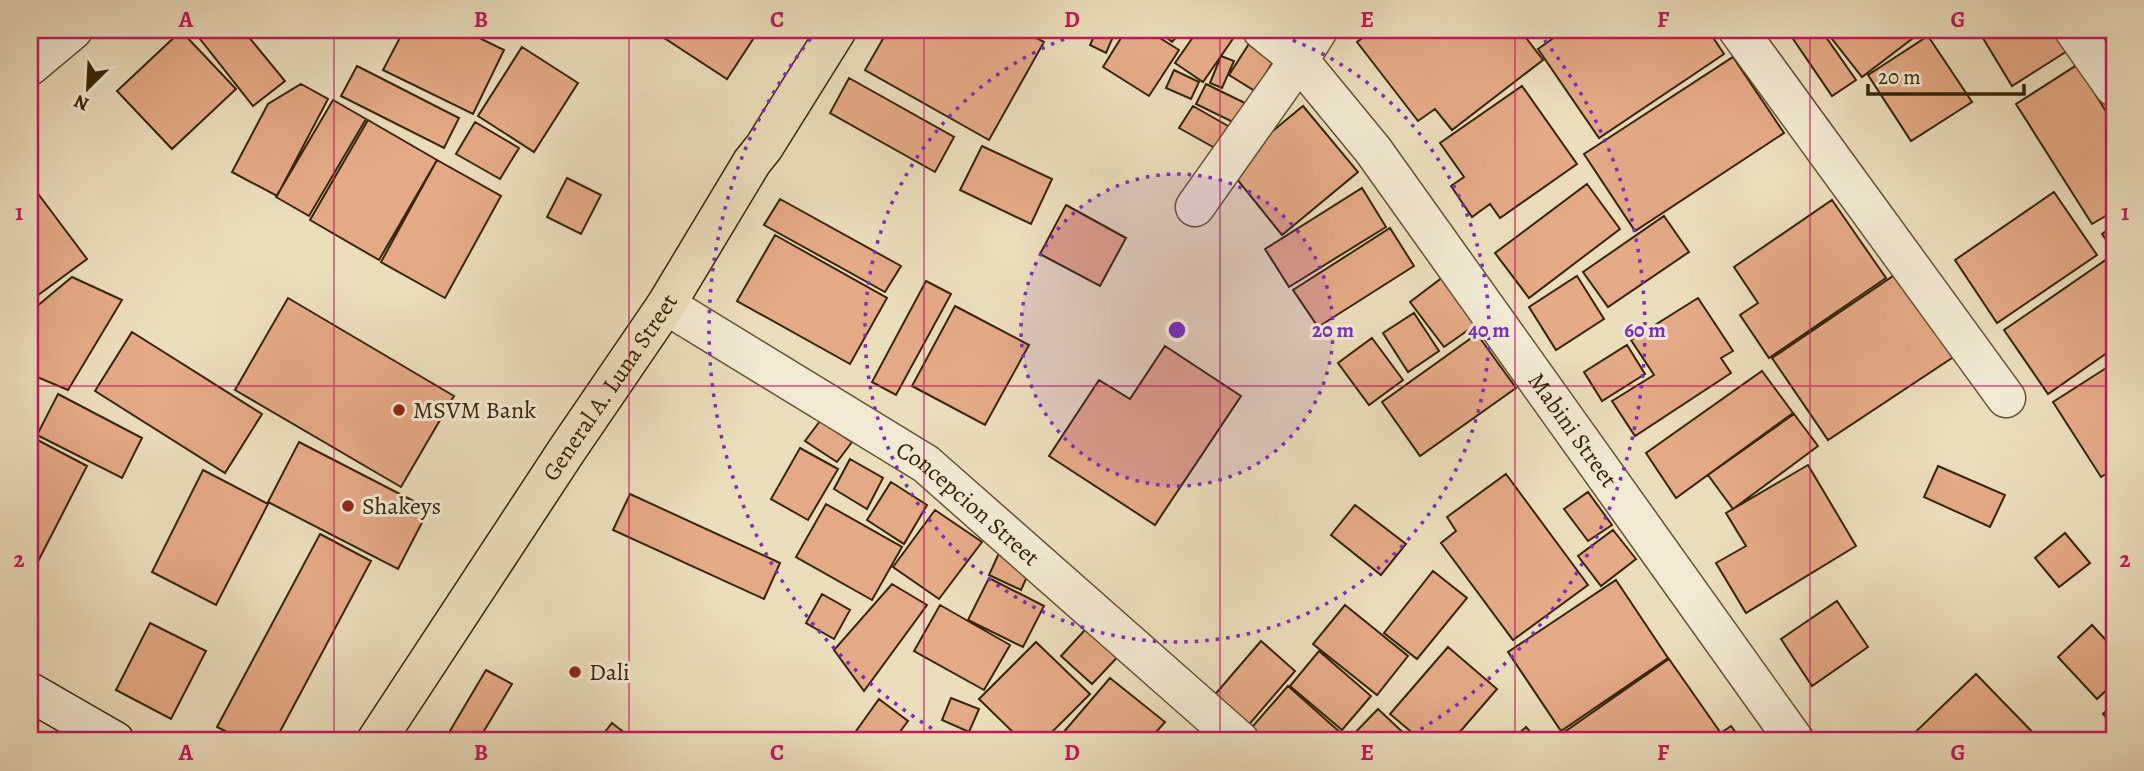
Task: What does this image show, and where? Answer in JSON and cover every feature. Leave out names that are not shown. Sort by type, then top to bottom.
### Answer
[{"type":"main road","name":"General A. Luna Street","points":[[376,741],[567,450],[666,305],[752,162],[837,30]]},
{"type":"street","points":[[30,66],[73,30]]},
{"type":"street","name":"Mabini Street","points":[[1262,30],[1309,45],[1373,150],[1795,741]]},
{"type":"street","points":[[1738,30],[2006,398]]},
{"type":"street","points":[[2074,30],[2114,87]]},
{"type":"street","points":[[1195,207],[1309,45]]},
{"type":"street","name":"Concepcion Street","points":[[666,305],[926,464],[1240,741]]},
{"type":"street","points":[[30,692],[115,741]]},
{"type":"building","points":[[193,30],[243,30],[285,81],[253,106]]},
{"type":"building","points":[[404,30],[463,30],[504,50],[473,114],[383,70]]},
{"type":"building","points":[[652,30],[759,30],[727,79]]},
{"type":"building","points":[[888,30],[1022,30],[1044,42],[989,140],[865,70]]},
{"type":"building","points":[[1097,30],[1116,30],[1106,53],[1090,45]]},
{"type":"building","points":[[1126,30],[1147,30],[1179,50],[1149,96],[1103,67]]},
{"type":"building","points":[[1157,30],[1183,30],[1172,42]]},
{"type":"building","points":[[1198,30],[1239,30],[1203,82],[1175,63]]},
{"type":"building","points":[[1373,30],[1520,30],[1543,60],[1452,130],[1435,109],[1418,121],[1357,42]]},
{"type":"building","points":[[1561,30],[1708,30],[1724,54],[1599,138],[1538,49],[1562,32]]},
{"type":"building","points":[[1787,30],[1821,30],[1856,80],[1832,96]]},
{"type":"building","points":[[1825,30],[1920,30],[1921,32],[1862,77]]},
{"type":"building","points":[[1978,30],[2061,30],[2072,48],[2012,86]]},
{"type":"building","points":[[181,31],[236,89],[172,149],[117,91]]},
{"type":"building","points":[[1254,36],[1279,52],[1255,91],[1229,75]]},
{"type":"building","points":[[1928,36],[1972,102],[1911,141],[1868,75]]},
{"type":"building","points":[[522,47],[578,83],[534,152],[478,116]]},
{"type":"building","points":[[1221,56],[1234,61],[1222,88],[1210,83]]},
{"type":"building","points":[[1733,57],[1784,133],[1635,231],[1584,154]]},
{"type":"building","points":[[2077,65],[2114,124],[2114,211],[2092,224],[2016,104]]},
{"type":"building","points":[[357,66],[459,118],[444,148],[341,96]]},
{"type":"building","points":[[1174,70],[1199,82],[1191,99],[1166,88]]},
{"type":"building","points":[[849,78],[954,137],[935,172],[830,113]]},
{"type":"building","points":[[301,84],[328,99],[277,196],[232,172],[268,104]]},
{"type":"building","points":[[1206,84],[1249,105],[1239,125],[1196,104]]},
{"type":"building","points":[[1522,86],[1577,164],[1500,218],[1490,204],[1472,217],[1451,186],[1464,177],[1440,143]]},
{"type":"building","points":[[333,100],[366,119],[309,216],[276,197]]},
{"type":"building","points":[[1193,106],[1235,130],[1222,152],[1179,128]]},
{"type":"building","points":[[1303,106],[1358,172],[1282,235],[1228,168]]},
{"type":"building","points":[[368,120],[437,160],[379,260],[310,220]]},
{"type":"building","points":[[475,122],[519,148],[500,179],[456,154]]},
{"type":"building","points":[[982,146],[1052,179],[1031,224],[960,190]]},
{"type":"building","points":[[437,160],[501,196],[445,298],[381,262]]},
{"type":"building","points":[[567,178],[601,195],[581,234],[547,217]]},
{"type":"building","points":[[1587,184],[1620,229],[1529,298],[1495,253]]},
{"type":"building","points":[[1362,188],[1386,227],[1289,287],[1265,249]]},
{"type":"building","points":[[2054,192],[2097,255],[1997,323],[1955,260]]},
{"type":"building","points":[[39,195],[87,259],[30,301],[30,202]]},
{"type":"building","points":[[780,199],[901,266],[885,292],[764,225]]},
{"type":"building","points":[[1832,200],[1886,278],[1769,358],[1740,315],[1758,303],[1734,267]]},
{"type":"building","points":[[1066,205],[1126,238],[1100,286],[1040,254]]},
{"type":"building","points":[[1664,216],[1689,252],[1608,307],[1583,272]]},
{"type":"building","points":[[2114,225],[2114,251],[2102,234]]},
{"type":"building","points":[[1390,228],[1414,266],[1318,327],[1293,290]]},
{"type":"building","points":[[775,235],[887,298],[850,364],[737,301]]},
{"type":"building","points":[[2110,257],[2114,263],[2114,348],[2048,394],[2004,330]]},
{"type":"building","points":[[1902,270],[1958,354],[1828,440],[1772,358]]},
{"type":"building","points":[[1447,274],[1481,321],[1444,347],[1410,302]]},
{"type":"building","points":[[1577,276],[1604,319],[1556,350],[1529,307]]},
{"type":"building","points":[[72,277],[122,300],[68,390],[30,374],[30,312]]},
{"type":"building","points":[[926,281],[951,294],[896,395],[872,382]]},
{"type":"building","points":[[288,298],[454,396],[401,487],[235,390]]},
{"type":"building","points":[[1698,298],[1733,351],[1721,358],[1731,373],[1635,436],[1612,401],[1654,375],[1631,340]]},
{"type":"building","points":[[955,306],[1029,345],[985,425],[912,386]]},
{"type":"building","points":[[1414,313],[1439,351],[1408,372],[1383,333]]},
{"type":"building","points":[[132,332],[262,414],[225,473],[95,391]]},
{"type":"building","points":[[1477,334],[1516,388],[1420,456],[1382,402]]},
{"type":"building","points":[[1372,338],[1403,380],[1369,405],[1338,363]]},
{"type":"building","points":[[1627,345],[1645,374],[1602,401],[1584,372]]},
{"type":"building","points":[[1165,346],[1241,396],[1155,525],[1049,456],[1099,380],[1130,399]]},
{"type":"building","points":[[2114,363],[2114,469],[2101,477],[2053,402]]},
{"type":"building","points":[[1762,371],[1793,413],[1676,498],[1646,453]]},
{"type":"building","points":[[58,394],[142,438],[122,478],[37,435]]},
{"type":"building","points":[[1794,414],[1818,446],[1733,509],[1708,475]]},
{"type":"building","points":[[820,421],[852,442],[837,462],[805,441]]},
{"type":"building","points":[[30,436],[87,466],[30,577]]},
{"type":"building","name":"Shakeys","points":[[299,442],[429,509],[398,569],[268,502]]},
{"type":"building","points":[[800,448],[838,469],[808,520],[771,499]]},
{"type":"building","points":[[850,459],[883,478],[867,509],[834,489]]},
{"type":"building","points":[[1808,465],[1856,546],[1746,613],[1716,563],[1746,546],[1726,513]]},
{"type":"building","points":[[1938,466],[2005,495],[1990,527],[1924,497]]},
{"type":"building","points":[[203,470],[268,504],[216,605],[152,572]]},
{"type":"building","points":[[1506,474],[1588,585],[1513,640],[1441,543],[1456,531],[1447,517]]},
{"type":"building","points":[[891,482],[927,505],[904,544],[867,520]]},
{"type":"building","points":[[1588,492],[1612,525],[1588,541],[1564,509]]},
{"type":"building","points":[[630,494],[780,563],[764,599],[613,530]]},
{"type":"building","points":[[826,504],[902,547],[872,600],[796,557]]},
{"type":"building","points":[[1355,505],[1406,544],[1381,575],[1331,535]]},
{"type":"building","points":[[935,510],[982,542],[939,599],[893,567]]},
{"type":"building","points":[[1613,530],[1636,559],[1601,586],[1578,556]]},
{"type":"building","points":[[2065,533],[2090,563],[2059,587],[2035,558]]},
{"type":"building","points":[[320,534],[371,561],[275,741],[245,741],[217,727]]},
{"type":"building","points":[[999,553],[1031,568],[1021,590],[989,575]]},
{"type":"building","points":[[1433,571],[1467,598],[1417,659],[1384,633]]},
{"type":"building","points":[[989,578],[1044,606],[1023,647],[968,620]]},
{"type":"building","points":[[1616,580],[1668,658],[1561,731],[1508,652]]},
{"type":"building","points":[[892,584],[927,605],[864,691],[834,650]]},
{"type":"building","points":[[822,594],[850,610],[834,639],[806,623]]},
{"type":"building","points":[[1837,601],[1868,647],[1812,686],[1781,639]]},
{"type":"building","points":[[940,605],[1010,645],[984,690],[914,651]]},
{"type":"building","points":[[1345,605],[1408,656],[1377,695],[1313,644]]},
{"type":"building","points":[[1096,618],[1127,647],[1092,684],[1061,656]]},
{"type":"building","points":[[150,623],[206,651],[171,719],[116,690]]},
{"type":"building","points":[[2092,625],[2114,649],[2114,683],[2097,699],[2058,657]]},
{"type":"building","points":[[1261,641],[1295,671],[1246,728],[1212,698]]},
{"type":"building","points":[[1036,642],[1090,694],[1043,741],[1022,741],[979,699]]},
{"type":"building","points":[[1448,647],[1497,689],[1452,741],[1422,741],[1390,714]]},
{"type":"building","points":[[1319,651],[1371,696],[1342,730],[1290,686]]},
{"type":"building","points":[[1669,659],[1720,732],[1706,741],[1569,741],[1563,733]]},
{"type":"building","points":[[486,670],[512,684],[478,741],[444,741]]},
{"type":"building","points":[[1976,674],[2041,741],[1908,739]]},
{"type":"building","points":[[1110,678],[1165,722],[1148,741],[1056,741]]},
{"type":"building","points":[[1288,686],[1342,734],[1336,741],[1256,741],[1247,733]]},
{"type":"building","points":[[951,698],[979,709],[969,732],[942,720]]},
{"type":"building","points":[[879,699],[908,721],[893,741],[849,741]]},
{"type":"building","points":[[2114,703],[2114,725],[2103,714]]},
{"type":"building","points":[[1378,709],[1412,741],[1347,741]]},
{"type":"building","points":[[612,723],[635,741],[598,741]]},
{"type":"building","points":[[1731,726],[1742,741],[1709,741]]},
{"type":"building","points":[[1526,727],[1538,741],[1510,741]]},
{"type":"place","name":"MSVM Bank","points":[[399,410]]},
{"type":"place","name":"Shakeys","points":[[348,506]]},
{"type":"place","name":"Dali","points":[[575,672]]}]
